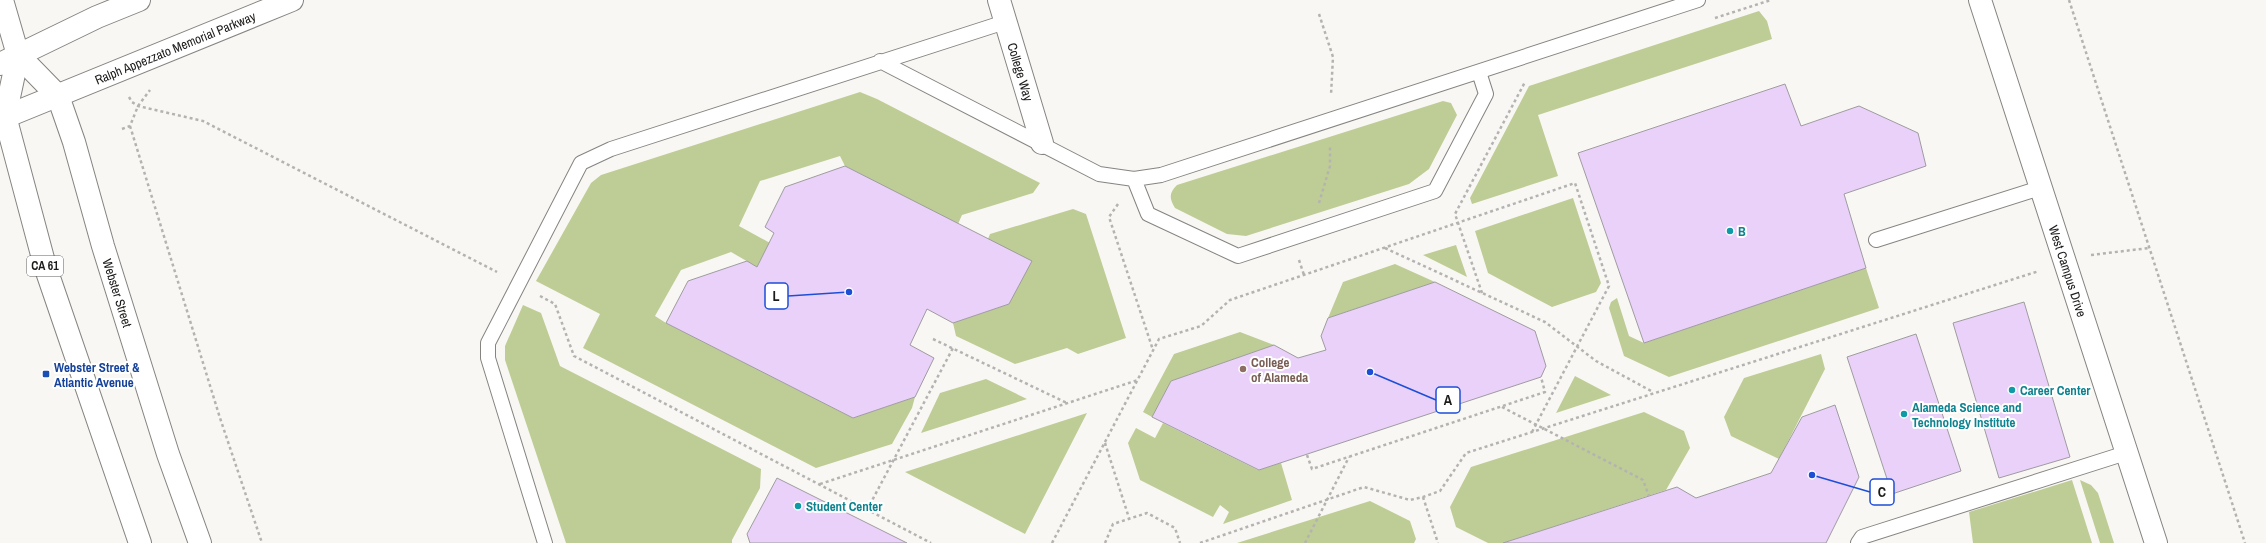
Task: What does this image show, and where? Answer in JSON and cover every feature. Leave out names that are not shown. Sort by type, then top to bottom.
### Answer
[{"type":"street","name":"Webster Street","points":[[2,0],[9,59],[2,118],[45,266],[140,543]]},
{"type":"street","points":[[9,59],[97,17],[139,0]]},
{"type":"street","name":"Ralph Appezzato Memorial Parkway","points":[[2,118],[292,0]]},
{"type":"street","name":"College Way","points":[[998,0],[1042,143]]},
{"type":"street","name":"West Campus Drive","points":[[1980,0],[2156,543]]},
{"type":"street","name":"Webster Street","points":[[9,59],[58,96],[74,142],[103,246],[168,454],[200,543]]},
{"type":"lane","points":[[880,61],[1042,143],[1099,174],[1134,179],[1161,175],[1698,0]]},
{"type":"lane","points":[[545,543],[488,358],[488,343],[581,163],[626,144],[1005,22]]},
{"type":"lane","points":[[1134,179],[1148,214],[1238,256],[1435,191],[1486,94],[1479,72]]},
{"type":"lane","points":[[1876,240],[2040,188]]},
{"type":"lane","points":[[1858,543],[1862,537],[2126,453]]},
{"type":"path","points":[[1712,19],[1771,0]]},
{"type":"path","points":[[2069,0],[2245,543]]},
{"type":"path","points":[[1482,293],[1455,214],[1526,80]]},
{"type":"path","points":[[152,87],[138,106],[130,126],[220,418],[262,543]]},
{"type":"path","points":[[132,102],[138,106],[203,121],[519,284],[555,304],[574,356],[931,543]]},
{"type":"path","points":[[122,129],[130,126]]},
{"type":"path","points":[[1134,179],[1109,217],[1154,350]]},
{"type":"path","points":[[1052,543],[1159,339],[1201,326],[1230,300],[1575,183],[1610,286],[1532,432]]},
{"type":"path","points":[[1385,248],[1545,322],[1596,361],[1653,392]]},
{"type":"path","points":[[1200,543],[1364,487],[1410,500],[1423,497],[1440,491],[1466,453],[1653,392],[2065,262],[2098,253],[2149,248]]},
{"type":"path","points":[[933,338],[1067,403]]},
{"type":"path","points":[[867,510],[953,348]]},
{"type":"path","points":[[1307,455],[1312,469],[1502,407],[1545,392],[1541,377]]},
{"type":"path","points":[[820,484],[1138,380]]},
{"type":"path","points":[[1502,407],[1644,480],[1649,496]]},
{"type":"path","points":[[1105,443],[1130,518]]},
{"type":"path","points":[[1305,543],[1349,457]]},
{"type":"path","points":[[1423,497],[1438,543]]},
{"type":"path","points":[[1105,543],[1113,524],[1147,513],[1175,528],[1180,543]]},
{"type":"green space","points":[[1759,11],[1767,21],[1772,39],[1538,115],[1558,176],[1472,204],[1470,198],[1529,86]]},
{"type":"green space","points":[[860,92],[877,99],[1040,183],[1033,193],[962,215],[958,224],[845,166],[840,156],[760,181],[739,226],[770,243],[757,267],[731,252],[681,270],[655,316],[666,323],[853,418],[915,397],[912,408],[892,444],[816,468],[583,348],[600,314],[536,281],[591,183],[601,175]]},
{"type":"green space","points":[[1443,101],[1451,103],[1457,115],[1429,169],[1409,184],[1246,236],[1227,234],[1175,208],[1172,201],[1171,193],[1177,185]]},
{"type":"green space","points":[[1573,198],[1601,283],[1596,292],[1552,307],[1488,273],[1475,231]]},
{"type":"green space","points":[[1073,209],[1086,214],[1126,338],[1078,354],[1067,348],[1015,364],[956,336],[953,323],[1009,304],[988,239],[990,234]]},
{"type":"green space","points":[[1456,245],[1467,277],[1423,255]]},
{"type":"green space","points":[[1395,264],[1435,282],[1328,318],[1343,282]]},
{"type":"green space","points":[[1866,268],[1879,308],[1669,377],[1624,356],[1609,308],[1611,302],[1617,298],[1629,336],[1644,343]]},
{"type":"green space","points":[[523,305],[541,313],[560,366],[761,469],[760,488],[732,540],[732,543],[566,543],[505,360],[505,346]]},
{"type":"green space","points":[[1240,332],[1274,345],[1171,381],[1152,417],[1143,412],[1174,354]]},
{"type":"green space","points":[[1821,354],[1825,369],[1779,459],[1731,436],[1724,417],[1744,378]]},
{"type":"green space","points":[[1575,376],[1611,395],[1556,413]]},
{"type":"green space","points":[[986,379],[1027,399],[921,433],[940,393]]},
{"type":"green space","points":[[1644,412],[1684,431],[1690,448],[1666,490],[1503,543],[1488,543],[1456,527],[1450,507],[1471,467]]},
{"type":"green space","points":[[1087,413],[1025,534],[905,472]]},
{"type":"green space","points":[[1163,423],[1258,470],[1281,463],[1292,500],[1223,524],[1229,512],[1220,505],[1213,517],[1140,480],[1128,443],[1136,428],[1155,438]]},
{"type":"green space","points":[[2072,480],[2092,543],[1973,543],[1969,512]]},
{"type":"green space","points":[[2080,480],[2091,485],[2098,493],[2114,543],[2100,543]]},
{"type":"green space","points":[[1370,501],[1410,521],[1416,539],[1414,543],[1237,543]]},
{"type":"building","name":"B","points":[[1785,84],[1801,126],[1859,106],[1918,133],[1926,166],[1844,194],[1866,268],[1644,343],[1578,153]]},
{"type":"building","points":[[845,166],[1032,261],[1009,304],[953,323],[927,309],[910,345],[934,358],[915,397],[853,418],[666,323],[688,281],[747,261],[757,267],[774,233],[765,227],[785,187]]},
{"type":"building","points":[[1435,282],[1535,331],[1546,366],[1541,377],[1259,470],[1152,417],[1171,381],[1274,345],[1298,358],[1326,350],[1321,336],[1328,318]]},
{"type":"building","name":"Career Center","points":[[2024,302],[2070,457],[1999,478],[1953,323]]},
{"type":"building","name":"Alameda Science and Technology Institute","points":[[1916,334],[1961,471],[1892,494],[1847,357]]},
{"type":"building","points":[[1835,405],[1859,477],[1826,543],[1503,543],[1677,487],[1696,498],[1771,473],[1802,417]]},
{"type":"building","name":"Student Center","points":[[777,478],[907,543],[750,543],[747,534]]},
{"type":"place","name":"B","points":[[1730,231]]},
{"type":"place","name":"L","points":[[849,292]]},
{"type":"place","name":"College of Alameda","points":[[1243,369]]},
{"type":"place","name":"A","points":[[1370,372]]},
{"type":"place","name":"Webster Street & Atlantic Avenue","points":[[46,374]]},
{"type":"place","name":"Career Center","points":[[2012,390]]},
{"type":"place","name":"Alameda Science and Technology Institute","points":[[1904,414]]},
{"type":"place","name":"C","points":[[1812,475]]},
{"type":"place","name":"Student Center","points":[[798,506]]}]
